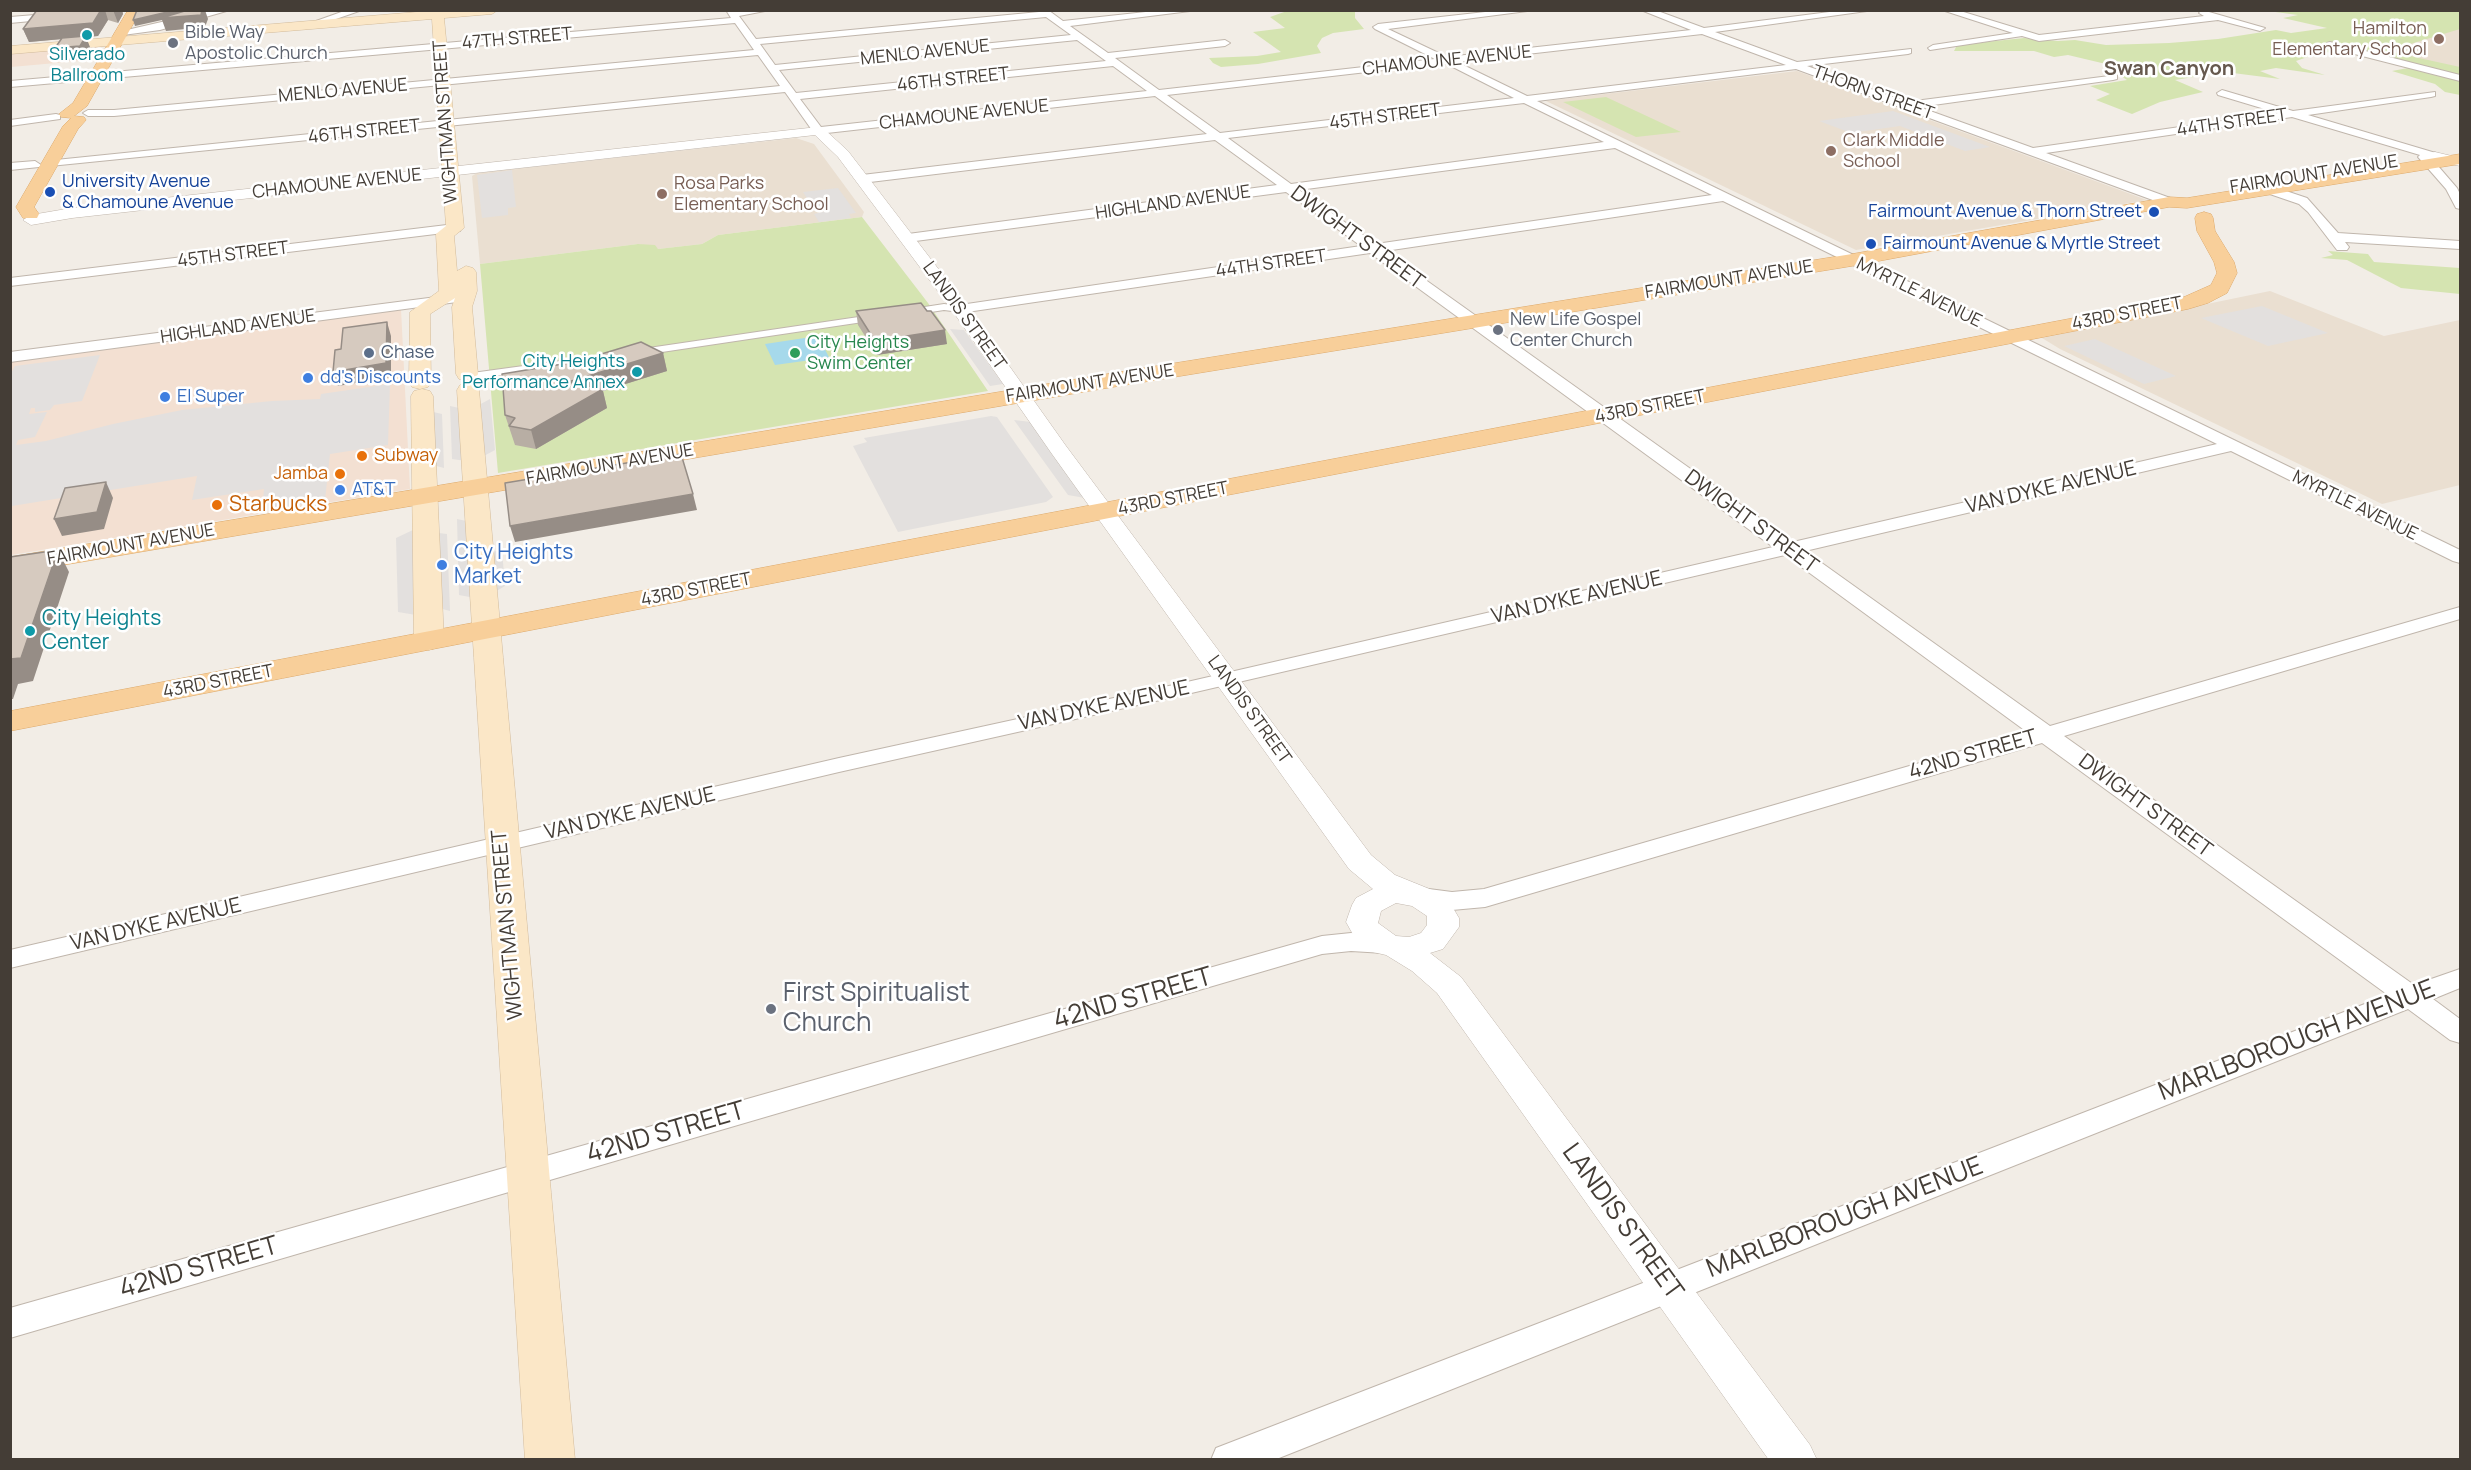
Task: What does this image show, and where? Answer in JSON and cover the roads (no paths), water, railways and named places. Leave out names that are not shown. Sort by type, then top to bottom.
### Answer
[{"type":"main road","points":[[21,218],[57,127],[71,116],[134,10]]},
{"type":"main road","points":[[10,50],[120,37],[307,26],[489,11]]},
{"type":"main road","name":"WIGHTMAN STREET","points":[[438,15],[454,228]]},
{"type":"main road","name":"FAIRMOUNT AVENUE","points":[[2169,202],[2175,198],[2430,159],[2459,158]]},
{"type":"main road","name":"FAIRMOUNT AVENUE","points":[[10,566],[1852,260],[2169,202],[2187,203],[2233,196],[2430,159]]},
{"type":"main road","points":[[2169,202],[2194,211],[2204,218],[2223,207],[2233,196]]},
{"type":"main road","name":"43RD STREET","points":[[10,721],[2188,303],[2220,289],[2227,273],[2224,262],[2206,231],[2204,218]]},
{"type":"main road","name":"WIGHTMAN STREET","points":[[429,641],[425,496],[467,291],[463,232],[454,228]]},
{"type":"main road","name":"WIGHTMAN STREET","points":[[454,228],[445,234],[449,294],[420,312],[447,385],[475,488],[550,1460]]},
{"type":"street","points":[[124,11],[134,10]]},
{"type":"street","points":[[120,37],[226,10]]},
{"type":"street","points":[[307,26],[358,10]]},
{"type":"street","name":"47TH STREET","points":[[10,84],[441,46],[766,10]]},
{"type":"street","points":[[1060,24],[1194,10]]},
{"type":"street","name":"MYRTLE AVENUE","points":[[1531,10],[1378,27],[2460,557]]},
{"type":"street","name":"THORN STREET","points":[[1645,10],[2169,202]]},
{"type":"street","name":"CHAMOUNE AVENUE","points":[[21,218],[1157,94],[1870,10]]},
{"type":"street","points":[[1946,10],[2039,38],[2218,17]]},
{"type":"street","points":[[2194,10],[2260,28]]},
{"type":"street","points":[[752,42],[1045,12]]},
{"type":"street","name":"DWIGHT STREET","points":[[1045,12],[2460,1033]]},
{"type":"street","name":"LANDIS STREET","points":[[733,15],[818,131],[843,154],[908,238],[1104,512],[1360,862],[1384,882],[1415,895]]},
{"type":"street","points":[[10,20],[66,16]]},
{"type":"street","points":[[1933,48],[1933,46],[2026,35]]},
{"type":"street","name":"MENLO AVENUE","points":[[771,68],[1079,38]]},
{"type":"street","name":"46TH STREET","points":[[10,167],[446,123],[789,93],[1110,60],[1224,44]]},
{"type":"street","points":[[2330,45],[2460,78]]},
{"type":"street","name":"45TH STREET","points":[[862,179],[1526,100],[1908,51]]},
{"type":"street","name":"MENLO AVENUE","points":[[10,123],[760,52]]},
{"type":"street","points":[[1907,106],[2113,77]]},
{"type":"street","points":[[2222,93],[2430,159],[2460,205]]},
{"type":"street","name":"44TH STREET","points":[[2032,152],[2431,94]]},
{"type":"street","name":"HIGHLAND AVENUE","points":[[908,238],[1617,144]]},
{"type":"street","points":[[2268,189],[2304,201],[2344,250]]},
{"type":"street","name":"44TH STREET","points":[[960,309],[1724,197]]},
{"type":"street","name":"45TH STREET","points":[[10,282],[454,228]]},
{"type":"street","points":[[2334,237],[2460,245]]},
{"type":"street","name":"HIGHLAND AVENUE","points":[[10,357],[466,297]]},
{"type":"street","points":[[447,385],[619,355],[944,307],[960,309]]},
{"type":"street","name":"VAN DYKE AVENUE","points":[[10,959],[839,765],[1226,679],[2232,446]]},
{"type":"street","name":"42ND STREET","points":[[1415,895],[1452,901],[1485,898],[2460,613]]},
{"type":"street","name":"LANDIS STREET","points":[[1360,862],[1367,887],[1365,909]]},
{"type":"street","points":[[1385,895],[1415,895],[1439,910],[1443,918],[1441,931],[1432,942],[1421,946],[1390,946],[1366,930],[1362,922],[1365,909],[1385,895]]},
{"type":"street","name":"42ND STREET","points":[[1441,931],[1461,911],[1485,898]]},
{"type":"street","name":"42ND STREET","points":[[1322,945],[1344,932],[1365,909]]},
{"type":"street","name":"LANDIS STREET","points":[[1441,931],[1439,958],[1449,985]]},
{"type":"street","name":"42ND STREET","points":[[10,1323],[1322,945],[1351,942],[1390,946]]},
{"type":"street","name":"LANDIS STREET","points":[[1390,946],[1423,963],[1449,985],[1795,1460]]},
{"type":"street","name":"MARLBOROUGH AVENUE","points":[[1229,1460],[2460,978]]},
{"type":"water","points":[[818,336],[832,363],[815,365],[811,360],[775,365],[765,344]]},
{"type":"place","name":"Silverado Ballroom","points":[[87,35]]},
{"type":"place","name":"Hamilton Elementary School","points":[[2439,39]]},
{"type":"place","name":"Bible Way Apostolic Church","points":[[173,43]]},
{"type":"place","name":"Clark Middle School","points":[[1831,151]]},
{"type":"place","name":"University Avenue & Chamoune Avenue","points":[[50,192]]},
{"type":"place","name":"Rosa Parks Elementary School","points":[[662,194]]},
{"type":"place","name":"Fairmount Avenue & Thorn Street","points":[[2154,212]]},
{"type":"place","name":"Fairmount Avenue & Myrtle Street","points":[[1871,244]]},
{"type":"place","name":"New Life Gospel Center Church","points":[[1498,330]]},
{"type":"place","name":"Chase","points":[[369,353]]},
{"type":"place","name":"City Heights Swim Center","points":[[795,353]]},
{"type":"place","name":"City Heights Performance Annex","points":[[637,372]]},
{"type":"place","name":"dd's Discounts","points":[[308,378]]},
{"type":"place","name":"El Super","points":[[165,397]]},
{"type":"place","name":"Subway","points":[[362,456]]},
{"type":"place","name":"Jamba","points":[[340,474]]},
{"type":"place","name":"AT&T","points":[[340,490]]},
{"type":"place","name":"Starbucks","points":[[217,505]]},
{"type":"place","name":"City Heights Market","points":[[442,565]]},
{"type":"place","name":"City Heights Center","points":[[30,631]]},
{"type":"place","name":"First Spiritualist Church","points":[[771,1009]]},
{"type":"district","name":"Swan Canyon","points":[[2169,69]]}]
